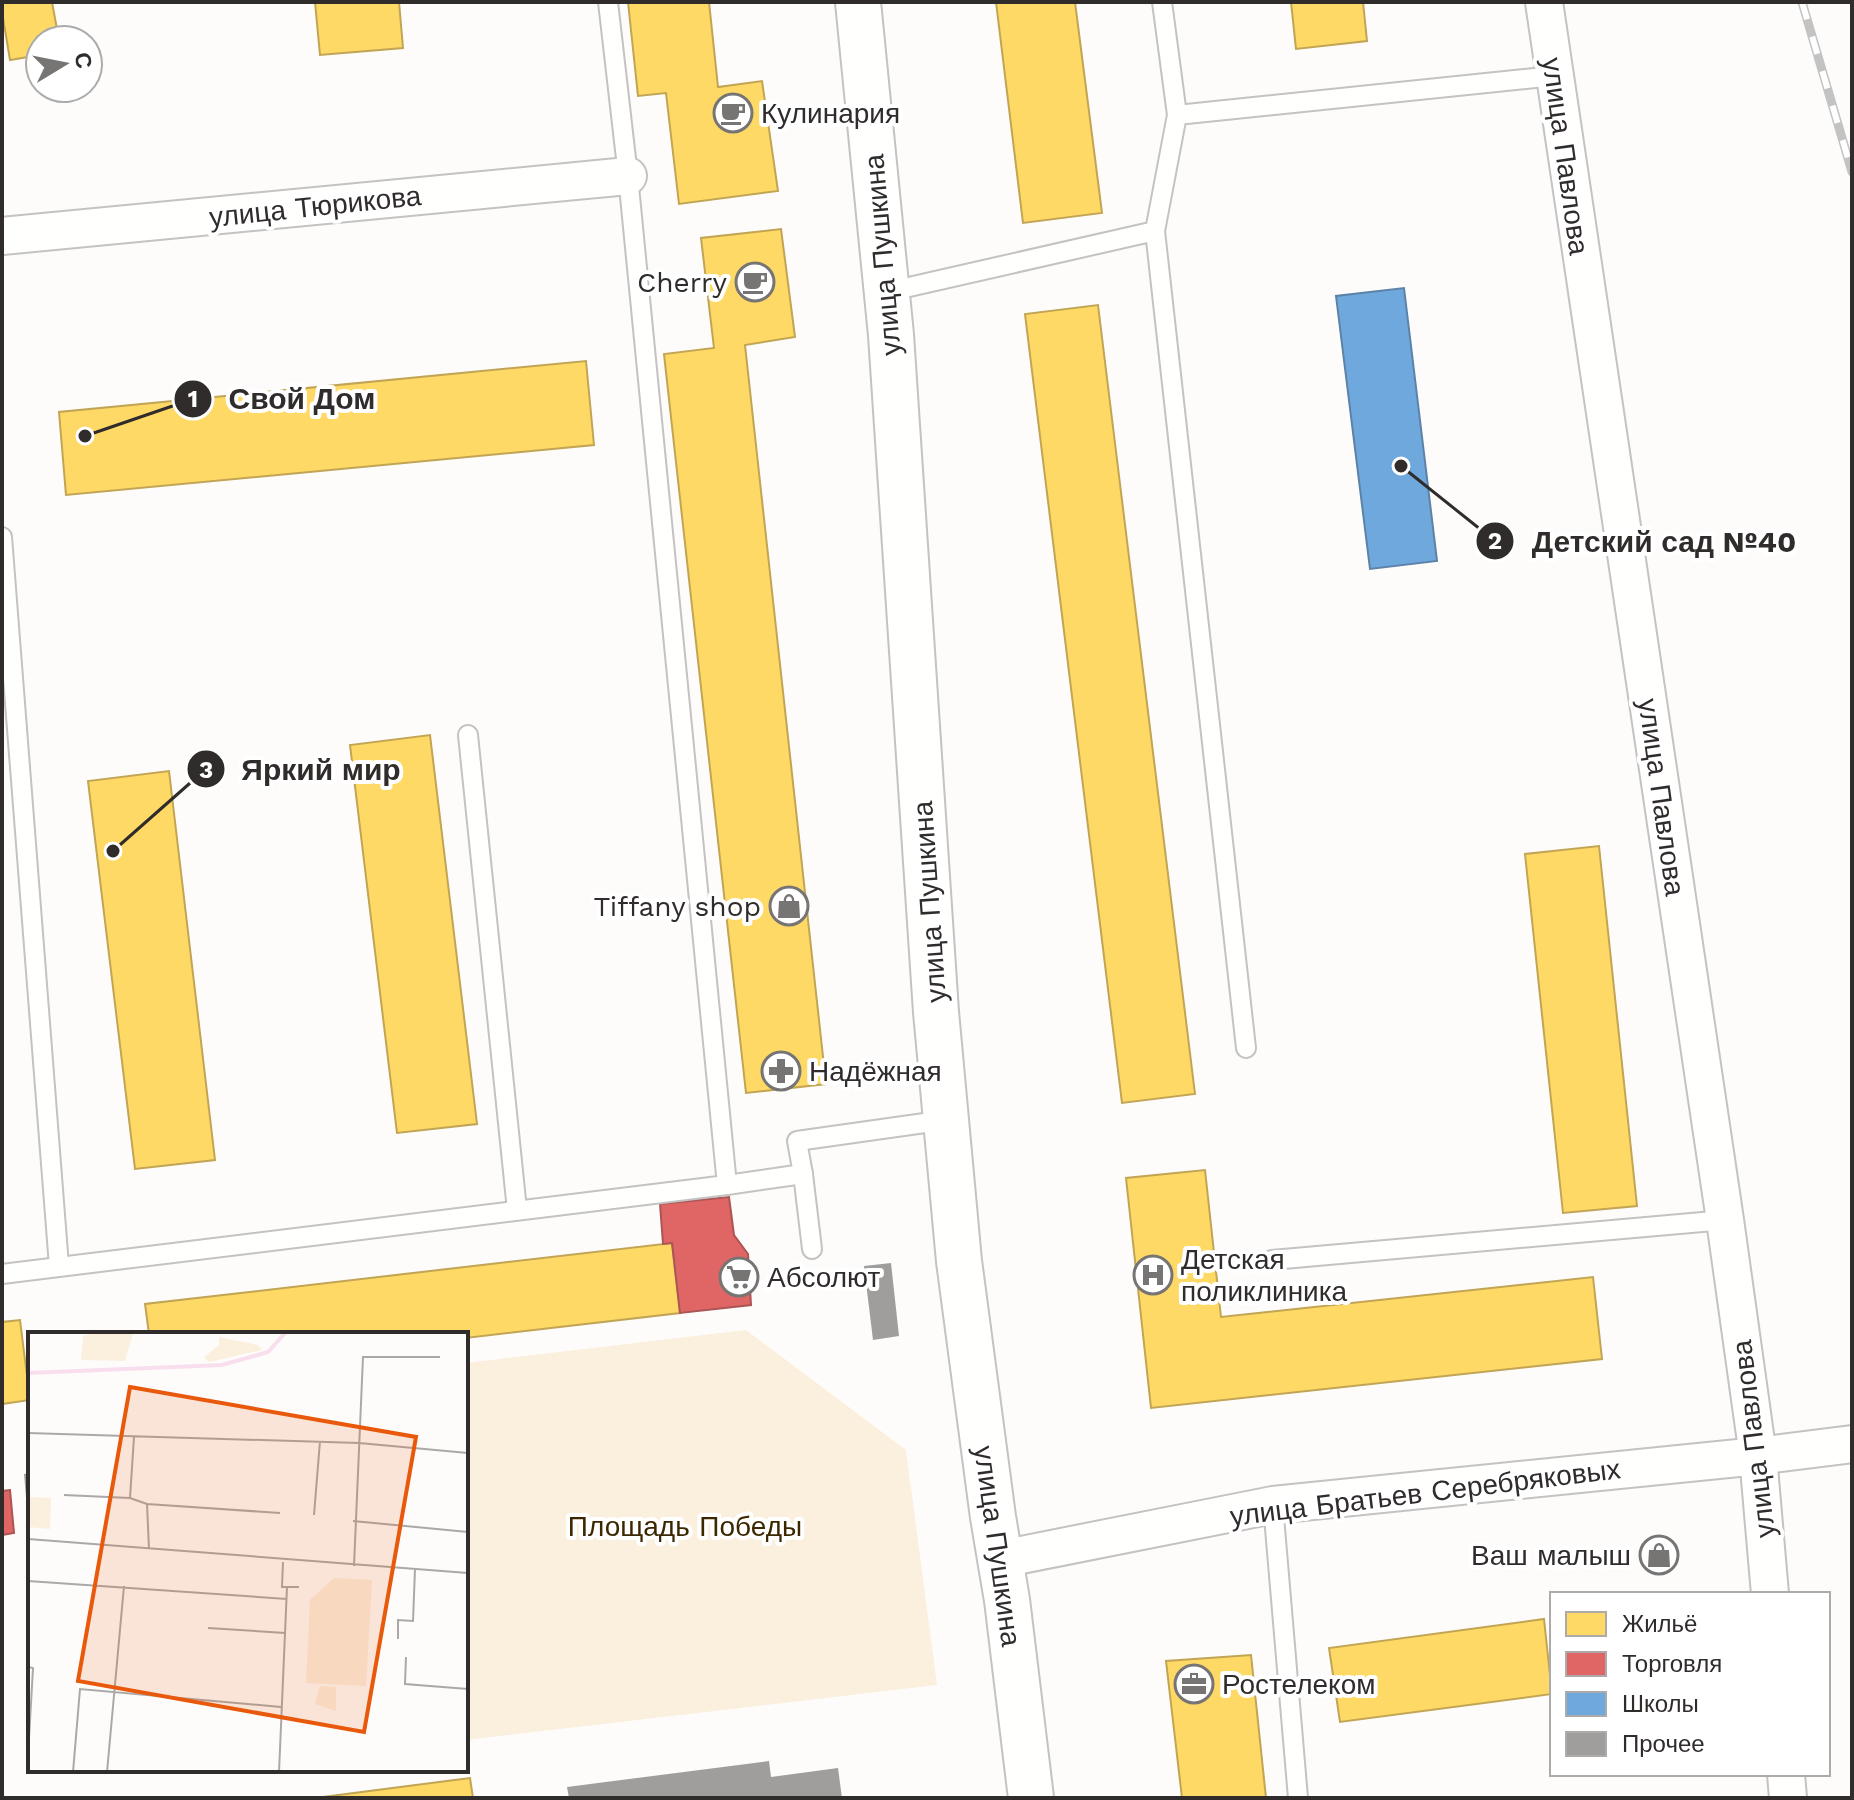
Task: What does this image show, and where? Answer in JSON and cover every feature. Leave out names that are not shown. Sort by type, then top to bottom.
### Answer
[{"type":"street","name":"улица Пушкина","points":[[858,2],[887,292],[936,1012],[959,1261],[1031,1798]]},
{"type":"street","name":"улица Павлова","points":[[1544,2],[1725,1220],[1758,1456],[1770,1592]]},
{"type":"street","name":"улица Тюрикова","points":[[2,236],[628,176]]},
{"type":"street","name":"улица Братьев Серебряковых","points":[[1001,1559],[1273,1505],[1852,1444]]},
{"type":"street","points":[[1786,1776],[1788,1798]]},
{"type":"lane","points":[[608,2],[628,176],[727,1185]]},
{"type":"lane","points":[[1162,2],[1177,115],[1155,231],[1246,1048]]},
{"type":"lane","points":[[1177,115],[1554,76]]},
{"type":"lane","points":[[887,292],[1155,231]]},
{"type":"lane","points":[[2,537],[59,1266]]},
{"type":"lane","points":[[468,735],[517,1210]]},
{"type":"lane","points":[[812,1249],[797,1141],[946,1120]]},
{"type":"lane","points":[[2,1274],[803,1174]]},
{"type":"lane","points":[[1272,1260],[1725,1220]]},
{"type":"lane","points":[[1273,1505],[1298,1798]]},
{"type":"green space","name":"Площадь Победы","points":[[746,1330],[906,1450],[937,1685],[468,1740],[468,1363]]},
{"type":"building: Жильё","points":[[2,2],[52,2],[56,24],[24,24],[24,58],[10,60]]},
{"type":"building: Жильё","points":[[315,2],[399,2],[403,48],[320,55]]},
{"type":"building: Жильё","points":[[628,2],[709,2],[718,87],[762,81],[778,191],[679,204],[666,93],[638,96]]},
{"type":"building: Жильё","points":[[996,2],[1075,2],[1102,213],[1023,223]]},
{"type":"building: Жильё","points":[[1291,2],[1363,2],[1367,41],[1296,49]]},
{"type":"building: Жильё","points":[[781,229],[795,337],[745,345],[826,1084],[746,1093],[664,354],[714,348],[701,238]]},
{"type":"building: Жильё","points":[[1098,305],[1195,1094],[1122,1103],[1025,314]]},
{"type":"building: Жильё","points":[[586,361],[594,445],[66,495],[59,412]]},
{"type":"building: Жильё","points":[[430,735],[477,1124],[397,1133],[350,745]]},
{"type":"building: Жильё","points":[[169,771],[215,1160],[135,1169],[88,781]]},
{"type":"building: Жильё","points":[[1599,846],[1637,1206],[1563,1213],[1525,854]]},
{"type":"building: Жильё","points":[[1205,1170],[1221,1317],[1593,1277],[1602,1359],[1151,1408],[1126,1178]]},
{"type":"building: Жильё","points":[[672,1243],[680,1313],[468,1338],[468,1332],[149,1332],[145,1304]]},
{"type":"building: Жильё","points":[[20,1320],[28,1400],[2,1404],[2,1322]]},
{"type":"building: Жильё","points":[[1544,1619],[1550,1694],[1340,1722],[1329,1648]]},
{"type":"building: Жильё","points":[[1251,1655],[1266,1798],[1182,1798],[1166,1661]]},
{"type":"building: Жильё","points":[[470,1778],[473,1798],[315,1798]]},
{"type":"building: Торговля","points":[[729,1197],[734,1235],[748,1254],[751,1305],[680,1313],[672,1243],[663,1244],[660,1204]]},
{"type":"building: Торговля","points":[[10,1490],[14,1533],[2,1535],[2,1491]]},
{"type":"building: Школы","points":[[1404,288],[1437,561],[1370,569],[1336,296]]},
{"type":"building: Прочее","points":[[891,1263],[899,1336],[873,1340],[864,1266]]},
{"type":"building: Прочее","points":[[28,1473],[28,1497],[26,1497],[24,1474]]},
{"type":"building: Прочее","points":[[769,1761],[771,1777],[838,1768],[842,1798],[569,1798],[567,1787]]},
{"type":"railway","points":[[1802,2],[1852,172]]},
{"type":"place","name":"Кулинария","points":[[733,113]]},
{"type":"place","name":"Cherry","points":[[755,282]]},
{"type":"place","name":"Свой Дом","points":[[85,436]]},
{"type":"place","name":"Детский сад №40","points":[[1401,466]]},
{"type":"place","name":"Яркий мир","points":[[113,851]]},
{"type":"place","name":"Tiffany shop","points":[[789,906]]},
{"type":"place","name":"Надёжная","points":[[781,1071]]},
{"type":"place","name":"Детская поликлиника","points":[[1153,1275]]},
{"type":"place","name":"Абсолют","points":[[739,1277]]},
{"type":"place","name":"Ваш малыш","points":[[1659,1555]]},
{"type":"place","name":"Ростелеком","points":[[1194,1684]]}]
